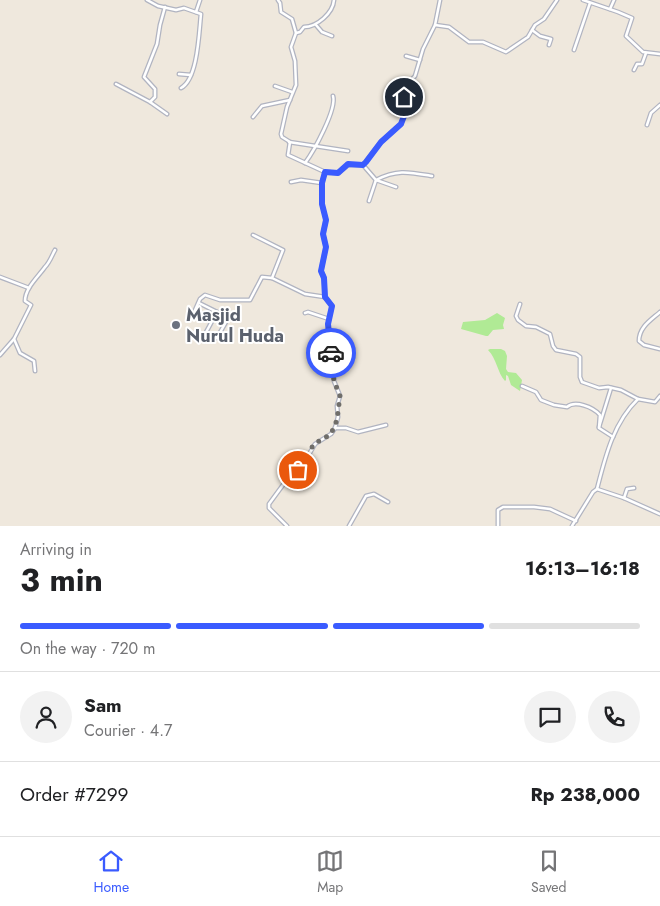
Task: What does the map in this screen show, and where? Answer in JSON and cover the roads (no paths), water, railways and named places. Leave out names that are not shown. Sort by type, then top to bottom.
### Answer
[{"type":"street","points":[[147,0],[152,4],[165,8],[176,10],[184,8],[201,14],[200,33],[191,75],[186,86],[181,88]]},
{"type":"street","points":[[196,12],[200,0]]},
{"type":"street","points":[[278,0],[282,13],[292,19],[296,33],[291,45],[296,85],[292,92],[281,134],[282,137],[289,142],[348,151]]},
{"type":"street","points":[[296,33],[300,32],[304,27],[316,26],[333,8],[334,0]]},
{"type":"street","points":[[363,165],[381,142],[401,124],[404,116],[406,86],[415,76],[422,49],[435,25],[440,0]]},
{"type":"street","points":[[435,25],[449,28],[469,42],[483,42],[505,52],[528,37],[535,25],[544,19],[557,0]]},
{"type":"street","points":[[583,0],[632,18],[625,36],[646,53],[660,54]]},
{"type":"street","points":[[610,9],[614,0]]},
{"type":"street","points":[[574,50],[590,3]]},
{"type":"street","points":[[150,102],[155,97],[155,89],[144,77],[157,44],[165,8]]},
{"type":"street","points":[[316,26],[322,33],[332,36]]},
{"type":"street","points":[[532,30],[540,36],[551,39],[550,45]]},
{"type":"street","points":[[634,70],[637,64],[642,64],[646,53]]},
{"type":"street","points":[[406,56],[420,60]]},
{"type":"street","points":[[179,74],[191,75]]},
{"type":"street","points":[[116,84],[150,102],[167,114]]},
{"type":"street","points":[[275,86],[292,92]]},
{"type":"street","points":[[306,163],[317,145],[333,107],[333,96]]},
{"type":"street","points":[[253,117],[262,106],[290,100]]},
{"type":"street","points":[[647,125],[651,112],[660,105]]},
{"type":"street","points":[[289,142],[288,155],[325,172],[338,173],[348,164],[363,165],[376,180],[396,187]]},
{"type":"street","points":[[369,201],[376,180],[392,172],[401,171],[432,176]]},
{"type":"street","points":[[287,526],[269,508],[269,504],[291,474],[301,468],[314,444],[331,434],[338,417],[340,396],[334,381],[329,319],[332,306],[325,297],[324,278],[321,271],[326,247],[323,234],[326,222],[322,206],[322,183],[325,172]]},
{"type":"street","points":[[291,182],[301,180],[311,183],[322,183]]},
{"type":"street","points":[[253,235],[283,250],[272,278]]},
{"type":"street","points":[[0,355],[14,339],[30,307],[30,304],[25,299],[29,288],[46,266],[55,250]]},
{"type":"street","points":[[0,277],[29,288]]},
{"type":"street","points":[[192,317],[198,303],[205,295],[220,300],[250,300],[260,278],[264,277],[272,278],[300,293],[325,297]]},
{"type":"street","points":[[198,303],[226,316],[228,320],[217,338]]},
{"type":"street","points":[[520,304],[516,316],[521,323],[536,327],[550,334],[556,350],[576,354],[580,357],[580,377],[582,382],[599,388],[621,390],[638,399],[655,402],[660,396]]},
{"type":"street","points":[[204,336],[217,312]]},
{"type":"street","points":[[305,313],[308,312],[329,319]]},
{"type":"street","points":[[660,312],[646,324],[641,332],[639,341],[644,345],[660,350]]},
{"type":"street","points":[[14,339],[18,351],[35,362],[35,370]]},
{"type":"street","points":[[522,386],[536,392],[541,400],[554,405],[567,407],[571,403],[575,403],[595,411],[600,415],[599,428]]},
{"type":"street","points":[[599,428],[612,388]]},
{"type":"street","points":[[572,526],[596,489],[613,438],[627,411],[638,399]]},
{"type":"street","points":[[335,428],[346,428],[358,432],[386,425]]},
{"type":"street","points":[[599,428],[613,438]]},
{"type":"street","points":[[624,498],[628,489],[634,488]]},
{"type":"street","points":[[596,489],[624,498],[660,514]]},
{"type":"street","points":[[349,526],[366,496],[374,494],[388,502]]},
{"type":"street","points":[[498,526],[498,510],[502,508],[550,509],[576,521]]},
{"type":"place","name":"Masjid Nurul Huda","points":[[176,325]]}]
